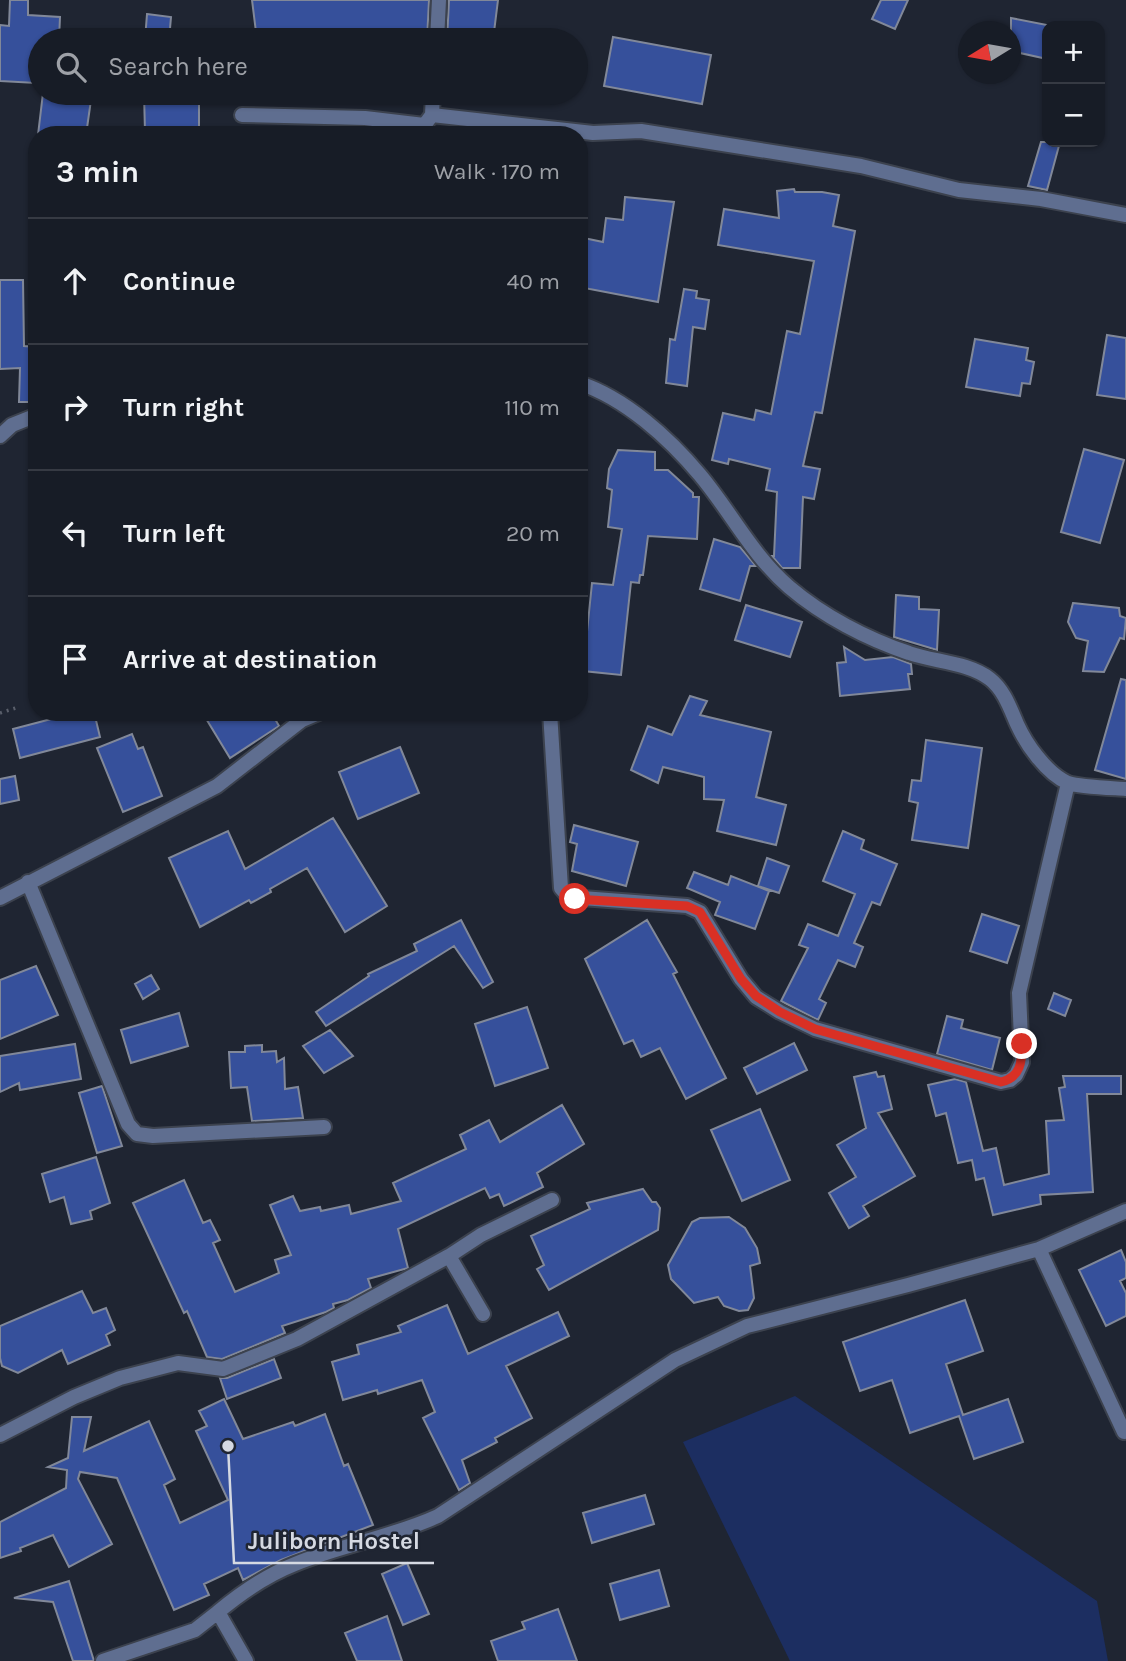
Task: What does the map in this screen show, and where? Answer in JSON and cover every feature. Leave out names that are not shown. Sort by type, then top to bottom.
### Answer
[{"type":"street","points":[[438,28],[439,0]]},
{"type":"street","points":[[424,125],[430,105]]},
{"type":"street","points":[[242,115],[365,118],[445,126]]},
{"type":"street","points":[[588,133],[641,131],[668,135],[860,166],[959,190],[1041,199],[1126,215]]},
{"type":"street","points":[[588,386],[640,417],[673,447],[700,475],[762,561],[790,587],[830,616],[879,642],[908,653],[965,667],[989,678],[1004,694],[1029,747],[1047,767],[1068,783],[1126,789]]},
{"type":"street","points":[[0,436],[12,425],[28,419]]},
{"type":"street","points":[[0,898],[217,786],[295,721]]},
{"type":"street","points":[[551,721],[561,888],[569,897],[695,908],[741,979],[756,996],[780,1012],[815,1029],[1001,1082],[1016,1075],[1022,1062],[1019,993],[1068,783]]},
{"type":"street","points":[[28,882],[128,1124],[137,1134],[153,1136],[324,1127]]},
{"type":"street","points":[[0,1435],[74,1397],[120,1378],[178,1363],[216,1370],[297,1339],[449,1256],[481,1235],[552,1200]]},
{"type":"street","points":[[103,1661],[195,1630],[240,1594],[294,1564],[401,1531],[438,1516],[675,1360],[747,1326],[908,1286],[1039,1249],[1126,1212]]},
{"type":"street","points":[[1039,1249],[1124,1432]]},
{"type":"street","points":[[449,1256],[483,1314]]},
{"type":"street","points":[[218,1612],[246,1661]]},
{"type":"path","points":[[0,713],[19,707]]},
{"type":"shaded area","points":[[795,1396],[1097,1601],[1108,1661],[790,1661],[683,1442]]},
{"type":"building","points":[[10,0],[28,0],[28,15],[60,17],[60,28],[28,28],[28,83],[0,81],[0,25],[9,26]]},
{"type":"building","points":[[252,0],[429,0],[428,28],[256,28]]},
{"type":"building","points":[[449,0],[498,0],[494,28],[448,28]]},
{"type":"building","points":[[881,0],[908,0],[895,29],[872,19]]},
{"type":"building","points":[[147,14],[171,17],[170,28],[146,28]]},
{"type":"building","points":[[1011,18],[1042,24],[1042,58],[1021,53],[1021,21],[1011,21]]},
{"type":"building","points":[[613,37],[711,55],[702,104],[604,86]]},
{"type":"building","points":[[42,105],[90,105],[87,126],[39,126]]},
{"type":"building","points":[[144,105],[199,105],[199,126],[145,126]]},
{"type":"building","points":[[1041,142],[1042,147],[1059,147],[1047,190],[1028,186]]},
{"type":"building","points":[[794,189],[795,192],[839,195],[833,226],[855,231],[822,413],[815,412],[803,466],[820,469],[814,499],[803,497],[800,568],[782,568],[772,556],[777,492],[766,490],[770,469],[729,459],[728,464],[712,460],[723,413],[754,420],[756,410],[771,414],[787,331],[800,334],[814,261],[718,245],[724,209],[779,218],[777,191]]},
{"type":"building","points":[[625,197],[674,202],[658,302],[588,289],[588,239],[603,242],[606,218],[623,220]]},
{"type":"building","points":[[0,280],[23,280],[24,346],[28,346],[28,402],[19,402],[20,368],[0,369]]},
{"type":"building","points":[[684,289],[697,291],[696,298],[709,300],[705,329],[693,327],[687,386],[666,383],[670,339],[675,340]]},
{"type":"building","points":[[1107,335],[1126,338],[1126,399],[1097,395]]},
{"type":"building","points":[[975,339],[1028,348],[1026,360],[1034,362],[1030,384],[1022,383],[1020,396],[966,387]]},
{"type":"building","points":[[1084,449],[1124,460],[1100,543],[1061,532]]},
{"type":"building","points":[[618,450],[655,452],[655,470],[668,470],[693,493],[693,497],[699,497],[697,539],[648,536],[643,575],[640,575],[639,583],[631,582],[621,675],[588,672],[588,622],[592,583],[613,585],[622,529],[608,527],[612,490],[607,488],[609,469]]},
{"type":"building","points":[[714,539],[740,547],[756,566],[750,566],[740,601],[700,589]]},
{"type":"building","points":[[896,595],[919,597],[919,609],[939,610],[937,650],[894,637]]},
{"type":"building","points":[[1073,603],[1119,608],[1120,616],[1126,618],[1124,639],[1120,638],[1104,672],[1083,671],[1088,641],[1076,638],[1068,622]]},
{"type":"building","points":[[746,605],[802,622],[790,657],[735,640]]},
{"type":"building","points":[[844,647],[865,660],[893,657],[911,664],[912,674],[908,674],[910,689],[840,696],[837,663],[846,662]]},
{"type":"building","points":[[1121,679],[1126,680],[1126,779],[1095,770]]},
{"type":"building","points":[[690,696],[707,701],[700,715],[771,732],[756,797],[786,805],[776,845],[717,831],[724,800],[704,799],[704,777],[663,767],[658,783],[631,770],[648,726],[672,735]]},
{"type":"building","points":[[44,721],[96,721],[100,737],[20,758],[13,729]]},
{"type":"building","points":[[207,721],[276,721],[279,726],[230,758]]},
{"type":"building","points":[[132,734],[138,749],[143,747],[162,796],[123,812],[97,748]]},
{"type":"building","points":[[926,740],[982,748],[968,848],[912,840],[918,803],[909,801],[912,780],[921,781]]},
{"type":"building","points":[[400,747],[419,793],[358,819],[339,772]]},
{"type":"building","points":[[15,776],[19,800],[0,804],[0,779]]},
{"type":"building","points":[[333,818],[387,906],[345,932],[307,868],[270,889],[271,892],[251,903],[249,900],[200,927],[169,858],[228,831],[245,869]]},
{"type":"building","points":[[574,825],[638,842],[626,886],[572,871],[577,844],[570,842]]},
{"type":"building","points":[[843,831],[864,840],[861,849],[897,864],[880,905],[872,902],[854,943],[863,947],[855,967],[838,960],[819,999],[826,1003],[818,1020],[781,1001],[808,948],[799,945],[808,924],[838,936],[855,894],[823,881]]},
{"type":"building","points":[[767,858],[789,866],[779,893],[758,886]]},
{"type":"building","points":[[694,872],[728,885],[731,876],[769,891],[755,929],[715,915],[720,902],[687,888]]},
{"type":"building","points":[[982,914],[1019,926],[1007,963],[970,951]]},
{"type":"building","points":[[461,920],[493,982],[483,988],[454,946],[326,1026],[316,1012],[369,976],[368,974],[417,951],[414,944]]},
{"type":"building","points":[[647,920],[677,972],[673,974],[726,1078],[686,1099],[660,1048],[641,1057],[633,1040],[624,1044],[585,959]]},
{"type":"building","points":[[36,966],[58,1015],[0,1039],[0,980]]},
{"type":"building","points":[[151,975],[159,989],[143,999],[135,984]]},
{"type":"building","points":[[1054,993],[1071,1000],[1065,1016],[1048,1009]]},
{"type":"building","points":[[527,1007],[548,1068],[495,1086],[475,1024]]},
{"type":"building","points":[[179,1013],[188,1046],[131,1063],[121,1030]]},
{"type":"building","points":[[947,1016],[963,1020],[961,1028],[1000,1038],[992,1070],[937,1054]]},
{"type":"building","points":[[330,1030],[353,1056],[324,1073],[303,1046]]},
{"type":"building","points":[[794,1043],[807,1070],[757,1094],[744,1068]]},
{"type":"building","points":[[75,1044],[81,1079],[20,1090],[19,1083],[0,1092],[0,1056]]},
{"type":"building","points":[[262,1045],[262,1052],[276,1051],[277,1062],[284,1058],[285,1089],[298,1087],[303,1118],[252,1121],[247,1087],[231,1088],[229,1052],[245,1052],[245,1046]]},
{"type":"building","points":[[876,1072],[878,1077],[884,1076],[892,1109],[878,1113],[915,1176],[863,1206],[869,1216],[849,1228],[829,1193],[856,1177],[837,1145],[866,1128],[854,1077]]},
{"type":"building","points":[[1063,1076],[1121,1076],[1121,1094],[1087,1094],[1093,1192],[1040,1195],[1041,1204],[993,1215],[984,1178],[976,1180],[972,1160],[958,1163],[946,1113],[936,1116],[928,1085],[955,1079],[966,1082],[983,1151],[996,1148],[1004,1185],[1049,1174],[1046,1121],[1064,1120],[1059,1088],[1065,1087]]},
{"type":"building","points":[[102,1086],[122,1146],[97,1153],[79,1093]]},
{"type":"building","points":[[562,1105],[584,1144],[537,1173],[543,1187],[504,1206],[499,1194],[490,1198],[485,1188],[398,1229],[408,1268],[368,1279],[371,1288],[348,1300],[333,1304],[334,1308],[326,1312],[282,1326],[285,1333],[222,1359],[207,1357],[133,1203],[184,1180],[203,1223],[210,1220],[220,1240],[213,1243],[235,1292],[279,1273],[275,1260],[291,1255],[270,1205],[293,1196],[300,1211],[320,1207],[321,1211],[349,1205],[351,1214],[401,1201],[393,1183],[466,1149],[460,1135],[489,1120],[500,1142]]},
{"type":"building","points":[[760,1109],[790,1180],[742,1201],[711,1130]]},
{"type":"building","points":[[96,1157],[110,1203],[90,1211],[92,1219],[71,1224],[64,1197],[50,1202],[42,1174]]},
{"type":"building","points":[[643,1189],[660,1208],[658,1230],[549,1290],[537,1269],[544,1265],[531,1236],[590,1209],[587,1203]]},
{"type":"building","points":[[729,1217],[745,1228],[757,1248],[760,1263],[750,1266],[754,1298],[748,1310],[739,1311],[724,1306],[718,1297],[694,1303],[671,1279],[668,1265],[692,1222],[700,1218]]},
{"type":"building","points":[[1121,1250],[1126,1262],[1126,1278],[1120,1281],[1126,1293],[1126,1316],[1106,1326],[1079,1270]]},
{"type":"building","points":[[82,1291],[93,1313],[106,1308],[115,1330],[106,1335],[110,1345],[68,1364],[62,1350],[18,1373],[2,1366],[0,1326]]},
{"type":"building","points":[[965,1300],[983,1351],[946,1364],[963,1415],[1008,1399],[1023,1442],[974,1459],[959,1416],[910,1433],[892,1380],[860,1391],[843,1342]]},
{"type":"building","points":[[447,1305],[468,1354],[558,1312],[569,1336],[506,1366],[532,1418],[495,1438],[497,1442],[462,1460],[470,1483],[459,1490],[423,1418],[435,1412],[422,1380],[378,1394],[377,1390],[343,1400],[332,1362],[359,1354],[357,1345],[401,1332],[398,1326]]},
{"type":"building","points":[[274,1359],[281,1378],[227,1399],[220,1378],[227,1378]]},
{"type":"building","points":[[224,1399],[243,1439],[293,1422],[295,1426],[325,1414],[344,1466],[348,1464],[373,1525],[281,1560],[243,1580],[238,1568],[204,1584],[209,1595],[174,1610],[117,1478],[80,1472],[78,1479],[112,1544],[69,1567],[53,1535],[0,1558],[0,1522],[66,1488],[67,1470],[48,1467],[68,1458],[72,1417],[91,1417],[84,1451],[149,1421],[175,1479],[164,1485],[180,1523],[228,1500],[196,1431],[207,1426],[199,1411]]},
{"type":"building","points":[[645,1495],[654,1524],[592,1543],[583,1513]]},
{"type":"building","points":[[407,1563],[429,1614],[403,1625],[382,1574]]},
{"type":"building","points":[[659,1570],[669,1606],[620,1620],[610,1584]]},
{"type":"building","points":[[69,1581],[94,1661],[73,1661],[53,1602],[14,1598]]},
{"type":"building","points":[[558,1609],[577,1661],[498,1661],[491,1641],[525,1629],[522,1622]]},
{"type":"building","points":[[387,1616],[402,1661],[357,1661],[345,1633]]},
{"type":"place","name":"Juliborn Hostel","points":[[228,1446]]},
{"type":"route","points":[[575,899],[695,908],[741,979],[756,996],[780,1012],[815,1029],[1001,1082],[1016,1075],[1022,1062],[1022,1044]]}]
